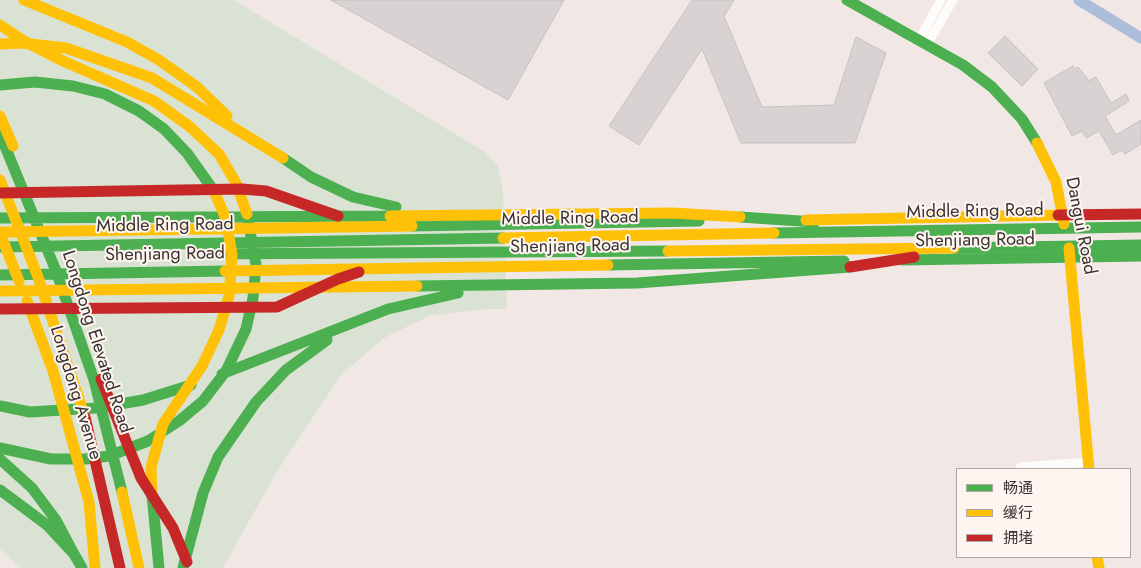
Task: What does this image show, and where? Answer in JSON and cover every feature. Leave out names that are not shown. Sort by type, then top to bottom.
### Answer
[{"type":"main road","points":[[24,0],[127,42],[159,60],[197,87],[245,133]]},
{"type":"main road","name":"Dangui Road","points":[[847,0],[981,71],[1012,97],[1028,116],[1040,135],[1060,174],[1074,258],[1092,467]]},
{"type":"main road","name":"Dangui Road","points":[[858,0],[924,40]]},
{"type":"main road","points":[[0,25],[24,41],[62,61],[154,101],[189,126],[219,154],[236,183],[250,220],[256,265],[253,298],[246,329],[237,350],[226,371],[203,401],[179,421],[148,441],[109,456],[86,459],[51,459],[20,454],[0,448]]},
{"type":"main road","points":[[0,44],[22,43],[66,48],[118,64],[152,78],[245,133],[311,177],[353,197],[390,207],[443,214]]},
{"type":"main road","points":[[0,85],[35,82],[74,86],[105,94],[139,111],[164,129],[187,153],[210,183],[226,219],[232,255],[229,296],[221,321],[202,366],[163,424],[151,467],[154,532],[159,568]]},
{"type":"main road","name":"Longdong Avenue","points":[[0,116],[32,192],[117,423],[140,478],[173,528],[186,561],[185,568]]},
{"type":"main road","name":"Longdong Elevated Road","points":[[0,134],[22,181],[94,380],[109,433],[139,568]]},
{"type":"main road","name":"Longdong Elevated Road","points":[[0,180],[38,277],[76,386],[91,438],[120,568]]},
{"type":"main road","points":[[0,193],[242,189],[266,191],[312,205],[364,226]]},
{"type":"main road","points":[[0,218],[118,219],[673,213],[911,230]]},
{"type":"main road","name":"Shenjiang Road","points":[[0,232],[1141,214]]},
{"type":"main road","name":"Middle Ring Road","points":[[0,247],[1141,227]]},
{"type":"main road","name":"Longdong Avenue","points":[[0,232],[53,372],[89,502],[95,568]]},
{"type":"main road","name":"Middle Ring Road","points":[[0,258],[142,254],[1141,245]]},
{"type":"main road","points":[[0,292],[637,283],[837,269],[961,248]]},
{"type":"main road","name":"Shenjiang Road","points":[[0,275],[1141,256]]},
{"type":"main road","points":[[0,308],[277,308],[364,270],[398,267]]},
{"type":"main road","points":[[0,406],[30,412],[59,412],[143,400],[203,381],[358,320],[420,301],[506,285]]},
{"type":"main road","points":[[185,568],[203,493],[218,457],[237,428],[256,402],[286,370],[312,350],[358,320]]},
{"type":"main road","points":[[0,459],[36,494],[56,520],[82,568]]},
{"type":"main road","points":[[0,490],[47,525],[74,554]]},
{"type":"street","points":[[924,40],[941,0]]},
{"type":"street","points":[[924,40],[953,0]]},
{"type":"street","points":[[1020,467],[1092,467]]},
{"type":"green space","points":[[0,0],[234,0],[483,151],[498,166],[503,192],[507,309],[487,309],[429,316],[384,338],[341,375],[276,473],[223,568],[21,568],[0,549]]},
{"type":"building","points":[[331,0],[564,0],[508,100]]},
{"type":"building","points":[[692,0],[734,0],[724,16],[762,107],[834,105],[856,37],[886,53],[855,143],[741,143],[702,49],[639,145],[609,126]]},
{"type":"building","points":[[1005,36],[1038,69],[1022,86],[988,53]]},
{"type":"building","points":[[1073,66],[1075,69],[1078,67],[1089,81],[1096,77],[1111,103],[1126,94],[1129,101],[1105,116],[1116,135],[1141,120],[1141,144],[1125,154],[1122,150],[1113,155],[1099,131],[1086,138],[1082,131],[1072,136],[1044,83]]},
{"type":"waterway","points":[[1079,0],[1141,38]]},
{"type":"traffic: fast","points":[[847,0],[963,65],[992,87],[1022,119],[1037,143]]},
{"type":"traffic: fast","points":[[0,85],[35,82],[73,86],[105,94],[139,111],[164,129],[187,153],[214,191]]},
{"type":"traffic: fast","points":[[0,134],[56,271],[94,380],[122,492]]},
{"type":"traffic: fast","points":[[283,158],[311,177],[353,197],[396,207]]},
{"type":"traffic: fast","points":[[0,448],[51,459],[86,459],[109,456],[148,441],[179,421],[203,401],[226,371],[246,329],[253,298],[256,265],[247,214]]},
{"type":"traffic: fast","points":[[0,218],[390,216]]},
{"type":"traffic: fast","points":[[740,217],[815,222]]},
{"type":"traffic: fast","points":[[412,226],[699,221]]},
{"type":"traffic: fast","points":[[774,233],[1141,227]]},
{"type":"traffic: fast","points":[[0,247],[503,238]]},
{"type":"traffic: fast","points":[[954,248],[1141,245]]},
{"type":"traffic: fast","points":[[210,254],[668,251]]},
{"type":"traffic: fast","points":[[903,260],[1141,256]]},
{"type":"traffic: fast","points":[[608,265],[844,261]]},
{"type":"traffic: fast","points":[[417,286],[637,283],[850,267]]},
{"type":"traffic: fast","points":[[0,275],[225,271]]},
{"type":"traffic: fast","points":[[222,374],[388,309],[458,293]]},
{"type":"traffic: fast","points":[[183,568],[203,493],[218,457],[256,402],[286,370],[327,340]]},
{"type":"traffic: fast","points":[[0,406],[30,412],[96,408],[143,400],[191,385]]},
{"type":"traffic: fast","points":[[0,459],[32,488],[56,520],[74,554]]},
{"type":"traffic: fast","points":[[0,490],[47,525],[74,554],[82,568]]},
{"type":"traffic: fast","points":[[152,495],[159,568]]},
{"type":"traffic: slow","points":[[24,0],[127,42],[159,60],[197,87],[227,116]]},
{"type":"traffic: slow","points":[[0,25],[24,41],[63,61],[154,101],[189,126],[219,154],[236,183],[247,214]]},
{"type":"traffic: slow","points":[[0,44],[22,43],[66,48],[152,78],[283,158]]},
{"type":"traffic: slow","points":[[0,116],[13,146]]},
{"type":"traffic: slow","points":[[1037,143],[1056,182],[1064,224]]},
{"type":"traffic: slow","points":[[0,180],[38,277],[85,417]]},
{"type":"traffic: slow","points":[[152,495],[151,467],[163,424],[202,366],[219,330],[229,296],[232,255],[226,219],[214,191]]},
{"type":"traffic: slow","points":[[390,216],[673,213],[740,217]]},
{"type":"traffic: slow","points":[[806,220],[1058,215]]},
{"type":"traffic: slow","points":[[0,232],[412,226]]},
{"type":"traffic: slow","points":[[503,238],[774,233]]},
{"type":"traffic: slow","points":[[2,238],[19,281]]},
{"type":"traffic: slow","points":[[668,251],[954,248]]},
{"type":"traffic: slow","points":[[1069,248],[1089,468]]},
{"type":"traffic: slow","points":[[225,271],[608,265]]},
{"type":"traffic: slow","points":[[0,291],[417,286]]},
{"type":"traffic: slow","points":[[27,301],[53,371],[89,502],[95,568]]},
{"type":"traffic: slow","points":[[122,492],[139,568]]},
{"type":"traffic: slow","points":[[1097,558],[1099,568]]},
{"type":"traffic: jam","points":[[0,193],[242,189],[266,191],[338,216]]},
{"type":"traffic: jam","points":[[1058,215],[1141,214]]},
{"type":"traffic: jam","points":[[850,267],[914,257]]},
{"type":"traffic: jam","points":[[0,309],[277,307],[338,279],[359,272]]},
{"type":"traffic: jam","points":[[101,379],[141,478],[173,528],[187,562]]},
{"type":"traffic: jam","points":[[85,417],[120,568]]}]
